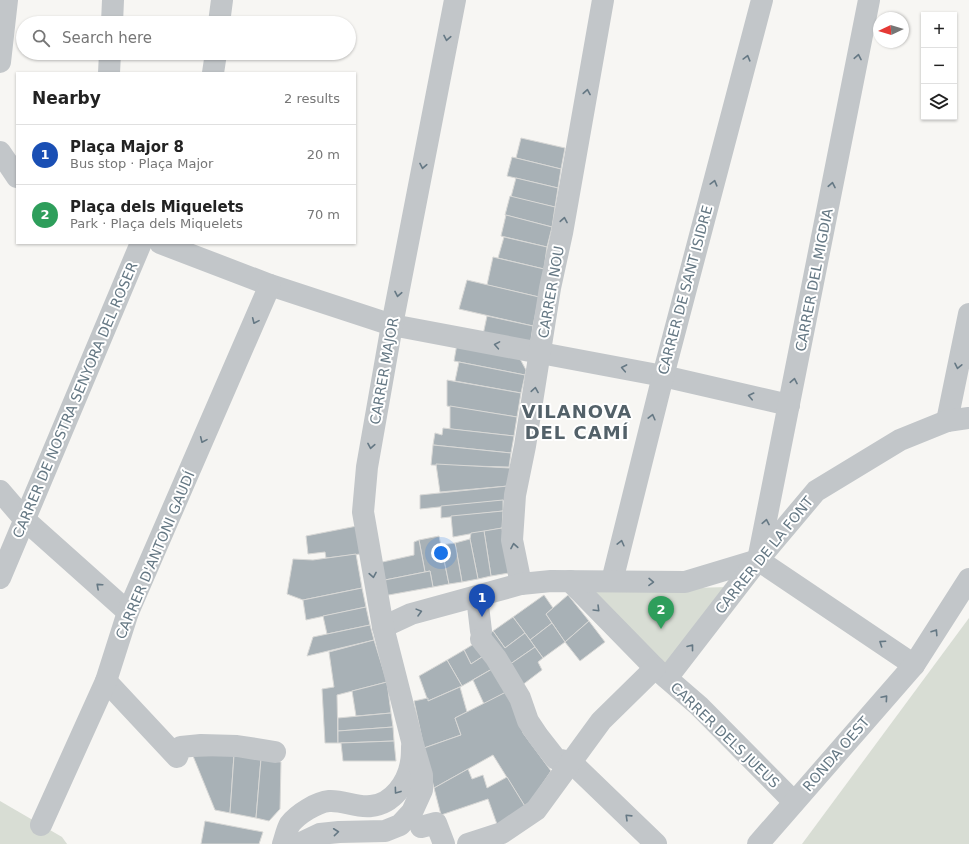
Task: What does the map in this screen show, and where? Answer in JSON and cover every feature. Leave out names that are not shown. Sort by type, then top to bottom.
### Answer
[{"type":"street","points":[[0,62],[7,0]]},
{"type":"street","points":[[112,16],[113,0]]},
{"type":"street","points":[[220,16],[222,0]]},
{"type":"street","name":"CARRER MAJOR","points":[[412,742],[383,626],[363,512],[367,467],[392,325],[455,0]]},
{"type":"street","name":"CARRER NOU","points":[[521,584],[512,540],[515,495],[526,446],[550,288],[562,233],[603,0]]},
{"type":"street","name":"CARRER DE SANT ISIDRE","points":[[612,581],[663,376],[762,0]]},
{"type":"street","name":"CARRER DEL MIGDIA","points":[[758,560],[869,0]]},
{"type":"street","points":[[108,72],[109,60]]},
{"type":"street","points":[[213,72],[215,60]]},
{"type":"street","points":[[0,152],[16,176]]},
{"type":"street","points":[[0,178],[16,184]]},
{"type":"street","name":"CARRER DE NOSTRA SENYORA DEL ROSER","points":[[0,578],[141,244]]},
{"type":"street","points":[[165,244],[193,250],[270,285],[392,325],[663,376],[789,405]]},
{"type":"street","name":"CARRER D'ANTONI GAUDÍ","points":[[41,825],[106,681],[128,612],[270,285]]},
{"type":"street","points":[[947,420],[969,314]]},
{"type":"street","name":"CARRER DE LA FONT","points":[[468,844],[495,840],[502,833],[536,810],[601,720],[661,673],[816,491],[900,440],[947,420],[969,418]]},
{"type":"street","points":[[0,491],[25,520],[128,612]]},
{"type":"street","points":[[383,626],[411,614],[521,584],[561,581],[684,582],[758,560],[914,665]]},
{"type":"street","name":"RONDA OEST","points":[[758,844],[914,665],[969,579]]},
{"type":"street","name":"CARRER DELS JUEUS","points":[[561,581],[699,706],[794,802]]},
{"type":"street","points":[[477,597],[481,635],[520,698],[528,721],[538,736],[556,759],[571,762],[656,844]]},
{"type":"street","points":[[106,681],[177,757],[181,747],[201,745],[237,746],[274,752]]},
{"type":"street","points":[[412,742],[422,775],[419,828]]},
{"type":"street","points":[[283,844],[290,824],[312,806],[329,801],[357,806],[371,806],[387,802],[396,794],[406,777],[411,763],[412,742]]},
{"type":"street","points":[[299,844],[320,834],[385,831],[400,825],[419,828],[436,823],[444,844]]},
{"type":"shaded area","points":[[728,587],[666,667],[585,591]]},
{"type":"shaded area","points":[[969,618],[969,844],[802,844]]},
{"type":"shaded area","points":[[0,801],[62,837],[67,844],[0,844]]},
{"type":"building","points":[[521,138],[565,148],[561,169],[516,158]]},
{"type":"building","points":[[512,157],[561,169],[558,188],[507,176]]},
{"type":"building","points":[[516,178],[558,188],[555,207],[511,197]]},
{"type":"building","points":[[510,196],[555,207],[552,227],[505,215]]},
{"type":"building","points":[[506,215],[552,227],[547,247],[501,236]]},
{"type":"building","points":[[504,237],[547,247],[544,269],[498,258]]},
{"type":"building","points":[[493,257],[544,269],[539,297],[487,285]]},
{"type":"building","points":[[467,280],[539,297],[533,326],[459,309]]},
{"type":"building","points":[[487,316],[533,326],[530,346],[483,335]]},
{"type":"building","points":[[457,344],[519,357],[526,370],[525,375],[454,361]]},
{"type":"building","points":[[459,362],[525,375],[521,393],[455,381]]},
{"type":"building","points":[[447,380],[521,393],[517,417],[447,406]]},
{"type":"building","points":[[450,406],[517,417],[514,436],[450,429]]},
{"type":"building","points":[[443,428],[514,436],[511,453],[433,445],[435,433],[442,435]]},
{"type":"building","points":[[433,445],[511,453],[509,467],[431,465]]},
{"type":"building","points":[[436,464],[510,468],[508,486],[440,492]]},
{"type":"building","points":[[508,486],[506,500],[420,509],[420,495]]},
{"type":"building","points":[[503,500],[503,511],[441,518],[441,506]]},
{"type":"building","points":[[503,511],[502,528],[453,537],[451,516]]},
{"type":"building","points":[[357,526],[360,554],[326,558],[325,552],[308,554],[306,536]]},
{"type":"building","points":[[502,528],[509,573],[491,576],[484,531]]},
{"type":"building","points":[[484,531],[491,576],[478,579],[470,539],[471,533]]},
{"type":"building","points":[[439,536],[449,584],[433,587],[430,571],[425,572],[419,540]]},
{"type":"building","points":[[470,539],[478,579],[462,582],[455,543]]},
{"type":"building","points":[[419,540],[425,572],[380,581],[378,563],[414,555],[414,542]]},
{"type":"building","points":[[455,543],[462,582],[449,584],[441,545]]},
{"type":"building","points":[[356,554],[362,588],[303,600],[287,594],[293,559],[313,560]]},
{"type":"building","points":[[430,571],[433,587],[383,596],[380,581]]},
{"type":"building","points":[[362,588],[366,607],[306,620],[303,600]]},
{"type":"building","points":[[544,595],[553,608],[546,614],[552,623],[530,640],[513,617]]},
{"type":"building","points":[[568,595],[589,621],[565,642],[546,614]]},
{"type":"building","points":[[366,607],[370,625],[327,634],[323,616]]},
{"type":"building","points":[[513,617],[525,633],[505,648],[493,631]]},
{"type":"building","points":[[589,621],[605,642],[580,661],[565,642]]},
{"type":"building","points":[[552,623],[565,642],[543,658],[530,640]]},
{"type":"building","points":[[370,625],[374,640],[307,656],[313,637]]},
{"type":"building","points":[[493,631],[505,648],[525,633],[535,647],[506,667],[484,638]]},
{"type":"building","points":[[374,640],[387,682],[337,695],[338,743],[325,743],[322,689],[334,687],[329,652]]},
{"type":"building","points":[[477,642],[485,655],[471,664],[464,650]]},
{"type":"building","points":[[535,647],[543,658],[538,662],[542,670],[517,689],[506,667]]},
{"type":"building","points":[[464,650],[471,664],[485,655],[492,669],[462,686],[447,660]]},
{"type":"building","points":[[447,660],[462,686],[428,701],[419,676]]},
{"type":"building","points":[[492,669],[508,691],[484,704],[473,680]]},
{"type":"building","points":[[387,682],[391,713],[356,716],[352,691]]},
{"type":"building","points":[[460,687],[467,712],[455,718],[461,735],[424,748],[414,701],[428,698],[428,701]]},
{"type":"building","points":[[508,691],[516,704],[523,733],[551,771],[526,808],[493,755],[434,788],[424,748],[461,735],[455,718]]},
{"type":"building","points":[[391,713],[393,727],[338,731],[338,718]]},
{"type":"building","points":[[393,727],[394,741],[338,743],[338,731]]},
{"type":"building","points":[[394,741],[396,761],[343,761],[341,743]]},
{"type":"building","points":[[234,755],[230,813],[215,810],[193,756]]},
{"type":"building","points":[[234,755],[261,759],[256,818],[230,813]]},
{"type":"building","points":[[261,759],[281,762],[280,809],[269,821],[256,818]]},
{"type":"building","points":[[468,769],[472,779],[483,775],[487,788],[507,777],[526,808],[498,827],[488,799],[441,815],[434,788]]},
{"type":"building","points":[[205,821],[263,832],[259,844],[201,844]]},
{"type":"place","name":"Plaça Major 8","points":[[482,617]]},
{"type":"place","name":"Plaça dels Miquelets","points":[[661,629]]},
{"type":"district","name":"VILANOVA DEL CAMÍ","points":[[577,421]]}]
